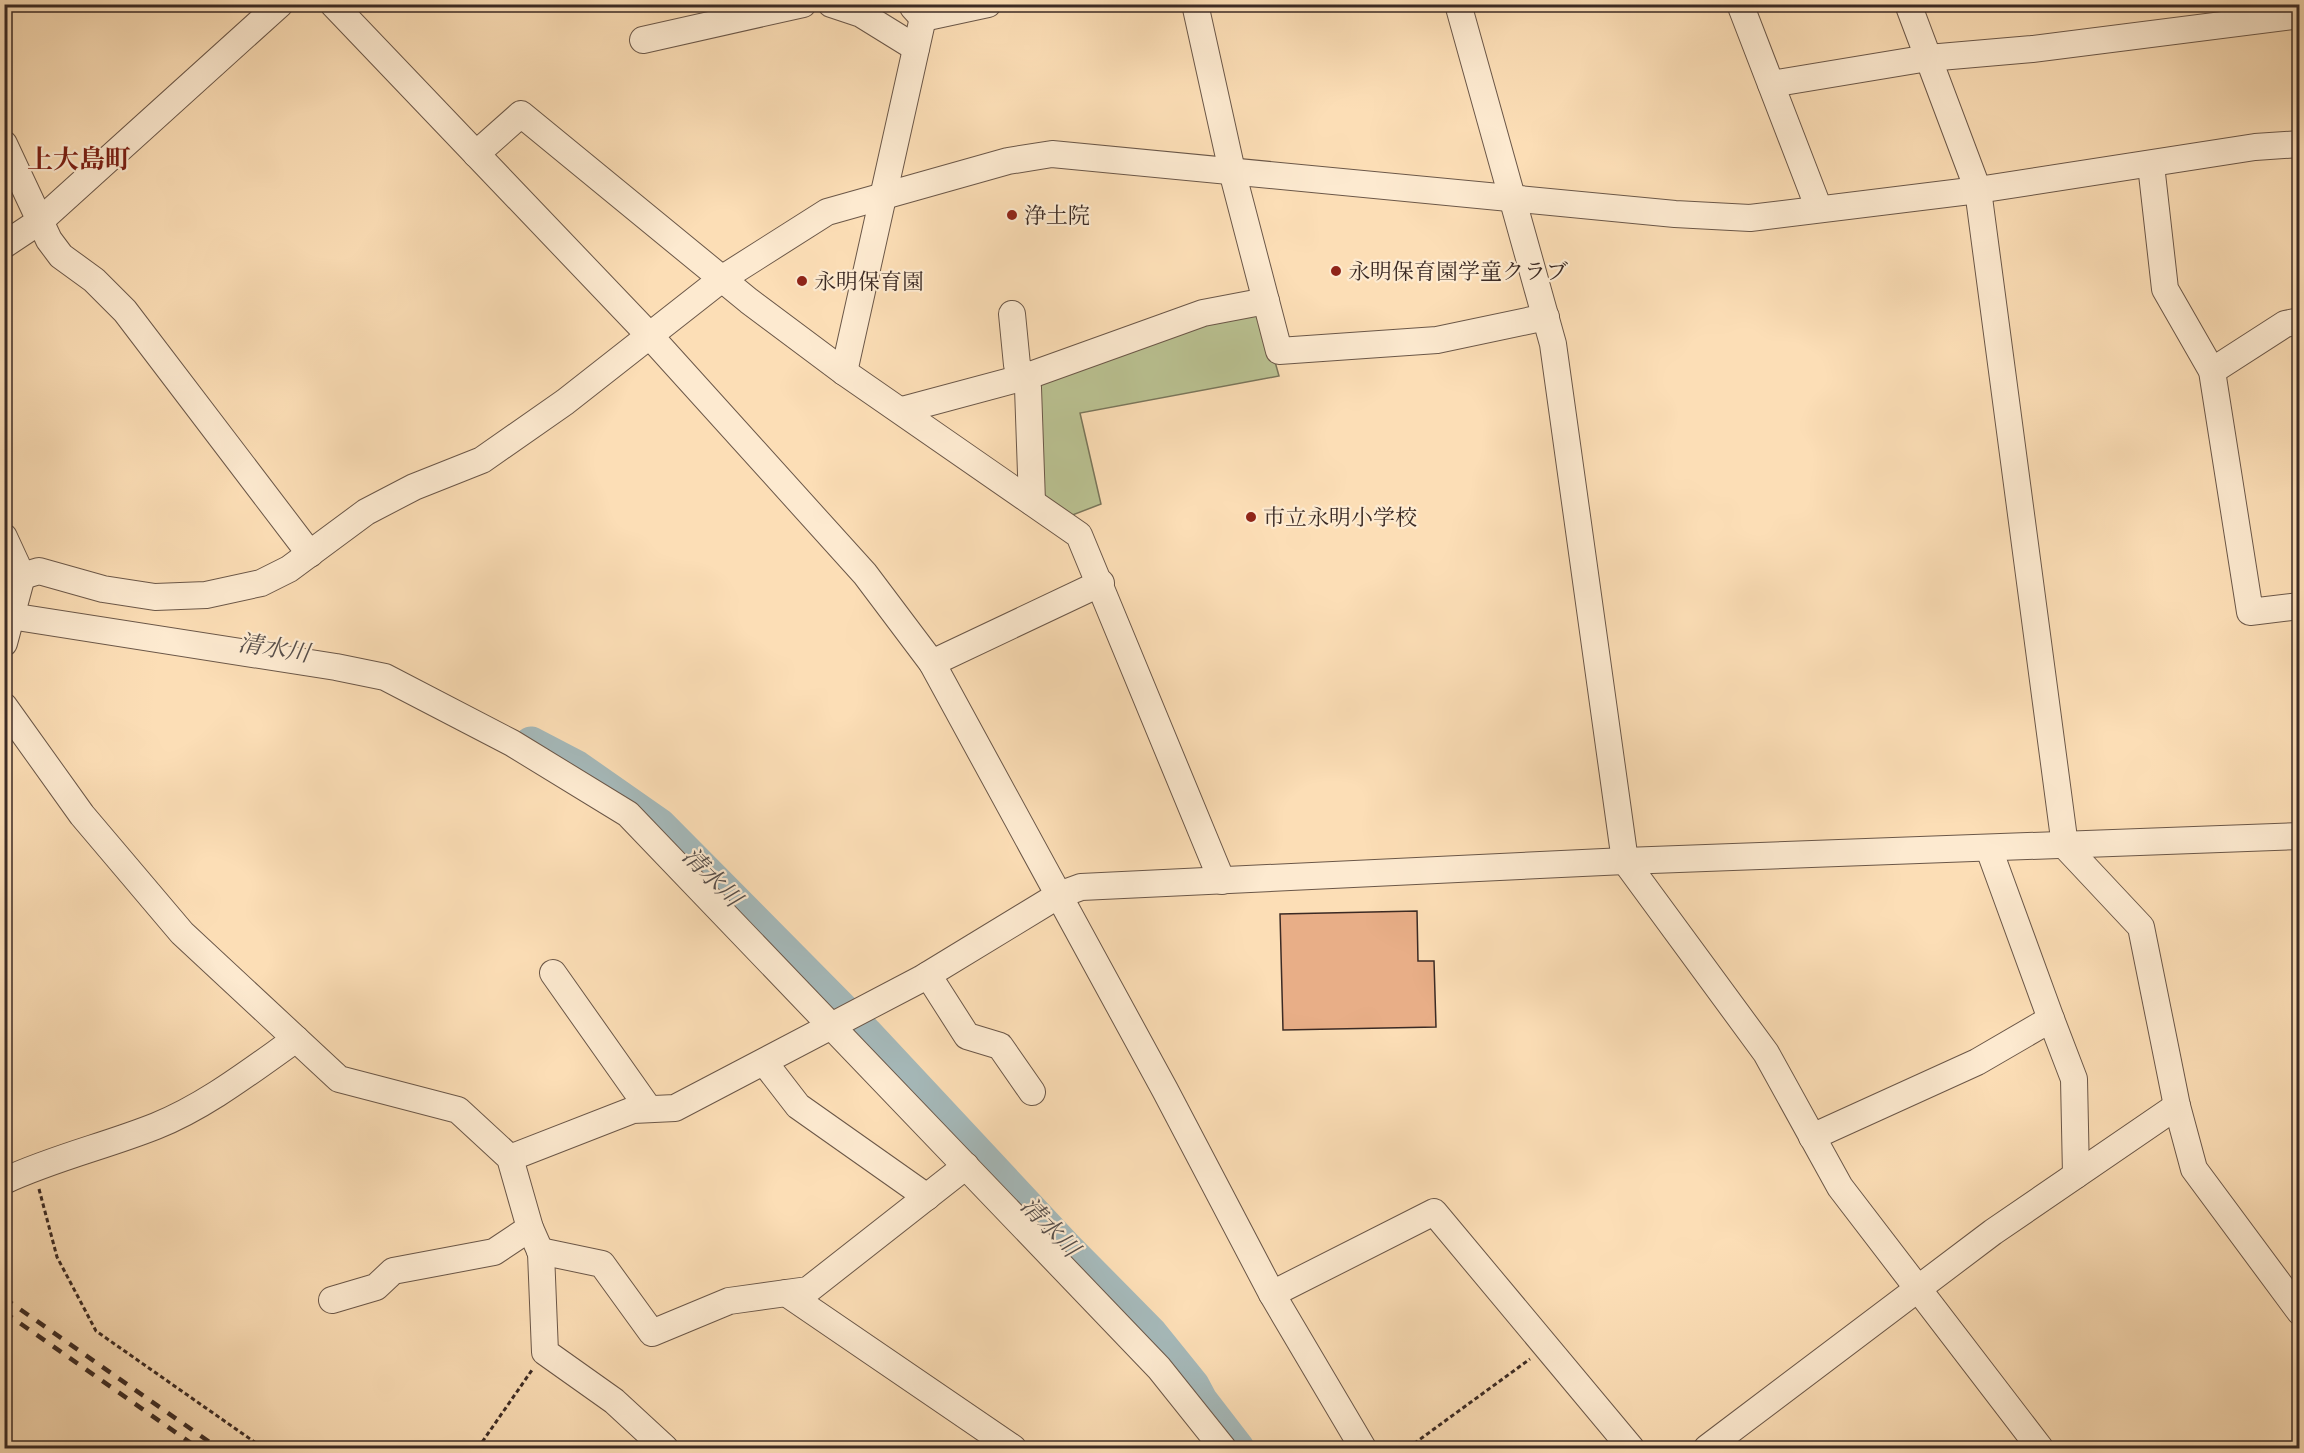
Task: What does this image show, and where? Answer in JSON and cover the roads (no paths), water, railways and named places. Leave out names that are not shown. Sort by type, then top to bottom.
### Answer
[{"type":"street","points":[[4,245],[40,221],[280,4]]},
{"type":"street","points":[[333,4],[648,338],[865,574],[932,663],[1272,1294],[1358,1447]]},
{"type":"street","points":[[643,40],[802,4]]},
{"type":"street","points":[[831,4],[861,14],[916,48]]},
{"type":"street","points":[[844,372],[916,48],[920,9],[988,4]]},
{"type":"street","points":[[1195,4],[1232,171],[1279,351],[1437,340],[1546,316]]},
{"type":"street","points":[[1458,4],[1515,198],[1553,344],[1626,861],[1766,1053],[1839,1187],[2040,1449]]},
{"type":"street","points":[[1740,4],[1819,209]]},
{"type":"street","points":[[1908,4],[1978,190],[2065,846],[2141,927],[2177,1106],[2194,1169],[2300,1312]]},
{"type":"street","points":[[1771,84],[1928,58],[2032,49],[2300,15]]},
{"type":"street","points":[[476,154],[521,114],[749,301],[844,372],[902,410],[1079,535],[1101,583],[1222,881]]},
{"type":"street","points":[[4,144],[40,221],[61,255],[94,280],[125,311],[310,554]]},
{"type":"street","points":[[22,576],[39,571],[132,595],[191,597],[261,583],[289,570],[366,512],[414,488],[482,460],[565,402],[723,278],[826,212],[1008,161],[1052,154],[1675,214],[1750,218],[1978,190],[2151,165],[2255,147],[2300,144]]},
{"type":"street","points":[[2151,165],[2165,290],[2212,371],[2250,612],[2300,606]]},
{"type":"street","points":[[902,410],[1025,377],[1203,313],[1266,302]]},
{"type":"street","points":[[1012,314],[1017,365],[1025,377],[1032,502]]},
{"type":"street","points":[[2212,371],[2284,324],[2300,321]]},
{"type":"street","points":[[4,537],[22,576],[8,615],[4,643]]},
{"type":"street","points":[[932,663],[1101,583]]},
{"type":"street","points":[[8,615],[336,667],[385,677],[512,742],[628,814],[1159,1368],[1223,1449]]},
{"type":"street","points":[[4,706],[82,815],[182,933],[339,1079],[458,1110],[510,1158],[530,1228],[540,1251],[545,1352],[614,1401],[665,1449]]},
{"type":"street","points":[[510,1158],[633,1110],[675,1108],[928,975],[1059,895],[1081,887],[1626,861],[2300,836]]},
{"type":"street","points":[[1989,849],[2074,1079],[2076,1175]]},
{"type":"street","points":[[553,973],[650,1109]]},
{"type":"street","points":[[928,975],[967,1036],[1000,1046],[1032,1092]]},
{"type":"street","points":[[1812,1137],[1977,1062],[2051,1019]]},
{"type":"street","points":[[4,1181],[34,1167],[157,1125],[233,1084],[296,1039]]},
{"type":"street","points":[[764,1062],[798,1106],[927,1197]]},
{"type":"street","points":[[1707,1449],[1993,1232],[2177,1106]]},
{"type":"street","points":[[540,1251],[602,1264],[652,1334],[729,1301],[808,1290],[966,1166]]},
{"type":"street","points":[[1272,1294],[1434,1212],[1631,1449]]},
{"type":"street","points":[[332,1300],[376,1287],[393,1271],[494,1252],[530,1228]]},
{"type":"street","points":[[786,1293],[1013,1449]]},
{"type":"waterway","name":"清水川","points":[[531,743],[577,767],[660,825],[866,1033],[1064,1245],[1151,1333],[1193,1385],[1201,1400],[1238,1448]]},
{"type":"railway","points":[[4,1298],[218,1448]]},
{"type":"railway","points":[[4,1312],[198,1448]]},
{"type":"place","name":"浄土院","points":[[1012,215]]},
{"type":"place","name":"永明保育園学童クラブ","points":[[1336,271]]},
{"type":"place","name":"永明保育園","points":[[802,281]]},
{"type":"place","name":"市立永明小学校","points":[[1251,517]]},
{"type":"district","name":"上大島町","points":[[79,159]]}]
